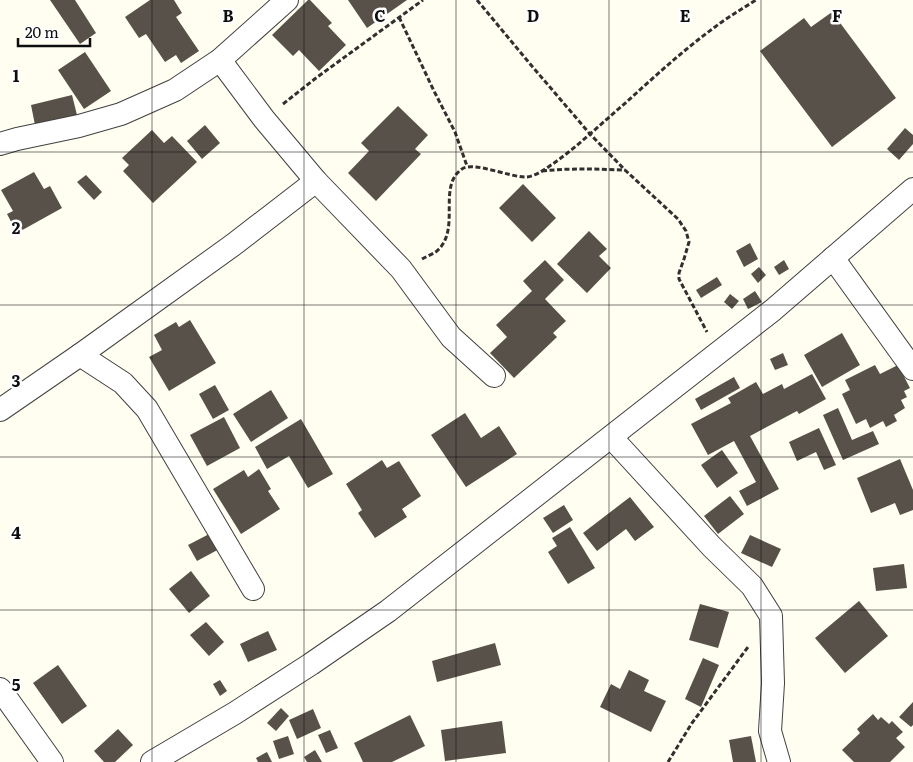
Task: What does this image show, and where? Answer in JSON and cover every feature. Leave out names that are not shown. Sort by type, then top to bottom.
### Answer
[{"type":"street","points":[[0,144],[17,138],[79,126],[121,114],[175,90],[220,60],[287,0]]},
{"type":"street","points":[[220,60],[264,120],[316,181],[401,269],[451,337],[494,376]]},
{"type":"street","points":[[0,410],[233,245],[316,181]]},
{"type":"street","points":[[152,762],[235,713],[388,611],[773,310],[913,189]]},
{"type":"street","points":[[833,258],[913,369]]},
{"type":"street","points":[[80,355],[122,384],[147,409],[253,589]]},
{"type":"street","points":[[610,438],[712,547],[752,586],[771,616],[773,683],[770,731],[779,762]]},
{"type":"street","points":[[0,689],[52,762]]},
{"type":"path","points":[[264,120],[316,78],[423,0]]},
{"type":"path","points":[[477,0],[590,134],[625,170],[678,219],[686,231],[688,242],[678,273],[679,279],[718,352]]},
{"type":"path","points":[[401,269],[435,253],[444,242],[448,235],[449,227],[450,190],[457,173],[467,166],[524,177],[541,171],[590,134],[715,26],[756,0]]},
{"type":"path","points":[[399,17],[455,132],[467,166]]},
{"type":"path","points":[[541,171],[597,168],[625,170]]},
{"type":"path","points":[[668,762],[692,723],[749,646]]},
{"type":"building","points":[[50,0],[75,0],[96,33],[80,44]]},
{"type":"building","points":[[150,0],[174,0],[182,13],[176,17],[199,51],[181,63],[176,55],[165,62],[146,34],[139,38],[125,17]]},
{"type":"building","points":[[308,0],[332,23],[328,26],[346,45],[319,71],[299,50],[293,56],[272,35]]},
{"type":"building","points":[[348,0],[407,0],[367,28]]},
{"type":"building","points":[[832,12],[896,98],[832,147],[760,51],[804,18],[811,27]]},
{"type":"building","points":[[85,52],[111,91],[84,109],[58,70]]},
{"type":"building","points":[[72,95],[77,115],[35,125],[31,105]]},
{"type":"building","points":[[398,106],[428,135],[415,149],[421,154],[376,201],[348,173],[369,151],[361,143]]},
{"type":"building","points":[[205,125],[220,143],[202,159],[187,141]]},
{"type":"building","points":[[905,128],[913,135],[913,144],[899,160],[887,149]]},
{"type":"building","points":[[152,130],[164,143],[172,136],[197,162],[153,203],[123,171],[129,165],[122,158]]},
{"type":"building","points":[[34,172],[44,189],[50,186],[62,208],[17,233],[7,214],[13,211],[1,190]]},
{"type":"building","points":[[86,175],[102,192],[94,200],[77,182]]},
{"type":"building","points":[[523,184],[556,218],[532,242],[499,208]]},
{"type":"building","points":[[589,231],[607,249],[599,256],[611,268],[587,293],[557,264]]},
{"type":"building","points":[[750,243],[758,259],[744,267],[736,251]]},
{"type":"building","points":[[545,260],[564,280],[545,299],[566,321],[553,333],[557,337],[514,378],[490,353],[507,337],[496,325],[532,291],[523,281]]},
{"type":"building","points":[[784,260],[789,269],[779,275],[774,267]]},
{"type":"building","points":[[759,267],[766,275],[758,283],[751,274]]},
{"type":"building","points":[[717,277],[722,285],[701,298],[696,290]]},
{"type":"building","points":[[755,291],[762,302],[748,309],[743,299]]},
{"type":"building","points":[[730,294],[739,301],[732,309],[724,302]]},
{"type":"building","points":[[190,320],[216,363],[169,391],[149,357],[162,350],[154,335],[176,322],[179,327]]},
{"type":"building","points":[[842,333],[860,365],[822,387],[804,355]]},
{"type":"building","points":[[783,353],[788,365],[775,370],[770,359]]},
{"type":"building","points":[[875,365],[880,374],[898,365],[910,388],[904,391],[907,397],[901,400],[905,408],[894,415],[897,421],[886,427],[883,421],[870,428],[866,419],[856,424],[842,394],[850,390],[845,380]]},
{"type":"building","points":[[812,374],[826,399],[799,414],[797,411],[750,436],[779,489],[747,506],[739,491],[756,482],[734,441],[708,455],[691,424],[731,403],[728,398],[756,382],[763,394],[782,384],[784,389]]},
{"type":"building","points":[[734,377],[740,388],[701,410],[695,399]]},
{"type":"building","points":[[215,385],[229,410],[213,419],[199,394]]},
{"type":"building","points":[[271,390],[288,418],[251,442],[233,414]]},
{"type":"building","points":[[838,408],[852,440],[873,431],[879,444],[843,460],[823,415]]},
{"type":"building","points":[[465,413],[481,438],[499,426],[517,454],[466,487],[431,435]]},
{"type":"building","points":[[224,417],[240,448],[207,466],[190,435]]},
{"type":"building","points":[[301,419],[333,474],[308,488],[289,456],[267,469],[255,447]]},
{"type":"building","points":[[819,428],[836,465],[824,470],[816,452],[797,461],[789,442]]},
{"type":"building","points":[[722,450],[738,473],[717,488],[701,465]]},
{"type":"building","points":[[900,459],[913,490],[913,510],[900,515],[895,503],[871,513],[857,478]]},
{"type":"building","points":[[382,460],[387,468],[399,461],[421,496],[402,509],[407,517],[375,538],[358,513],[362,510],[346,484]]},
{"type":"building","points":[[259,469],[271,489],[268,491],[280,509],[241,534],[213,489],[244,470],[248,477]]},
{"type":"building","points":[[730,496],[744,514],[718,534],[704,516]]},
{"type":"building","points":[[630,497],[654,527],[635,541],[626,529],[597,551],[583,533]]},
{"type":"building","points":[[564,505],[573,520],[553,533],[543,518]]},
{"type":"building","points":[[570,527],[595,568],[568,584],[548,552],[557,546],[552,538]]},
{"type":"building","points":[[215,531],[223,547],[197,561],[188,545]]},
{"type":"building","points":[[750,535],[781,549],[772,567],[741,553]]},
{"type":"building","points":[[904,564],[907,588],[876,591],[873,568]]},
{"type":"building","points":[[191,571],[210,596],[189,613],[169,589]]},
{"type":"building","points":[[859,601],[888,636],[845,673],[815,638]]},
{"type":"building","points":[[700,604],[729,612],[718,648],[689,640]]},
{"type":"building","points":[[206,622],[224,642],[209,656],[190,635]]},
{"type":"building","points":[[268,631],[277,650],[248,662],[240,644]]},
{"type":"building","points":[[495,643],[501,665],[437,682],[432,661]]},
{"type":"building","points":[[703,658],[719,665],[701,707],[685,699]]},
{"type":"building","points":[[58,665],[87,706],[62,724],[33,683]]},
{"type":"building","points":[[629,670],[649,680],[644,691],[666,701],[651,732],[600,707],[611,684],[620,689]]},
{"type":"building","points":[[220,680],[227,691],[220,696],[213,684]]},
{"type":"building","points":[[913,702],[913,725],[911,727],[899,717]]},
{"type":"building","points":[[281,708],[289,716],[276,731],[267,723]]},
{"type":"building","points":[[313,709],[321,728],[297,739],[289,720]]},
{"type":"building","points":[[873,714],[878,720],[881,717],[889,724],[892,721],[903,732],[896,738],[905,747],[890,762],[854,762],[842,750],[860,733],[857,729]]},
{"type":"building","points":[[410,715],[425,746],[392,762],[363,762],[354,743]]},
{"type":"building","points":[[502,721],[506,753],[445,761],[441,730]]},
{"type":"building","points":[[118,729],[133,745],[115,762],[104,762],[94,751]]},
{"type":"building","points":[[330,730],[338,748],[326,753],[318,735]]},
{"type":"building","points":[[288,736],[294,754],[279,759],[273,741]]},
{"type":"building","points":[[751,736],[756,762],[733,762],[729,740]]},
{"type":"building","points":[[315,750],[322,762],[307,762],[304,757]]},
{"type":"building","points":[[267,752],[272,762],[258,762],[256,758]]}]
